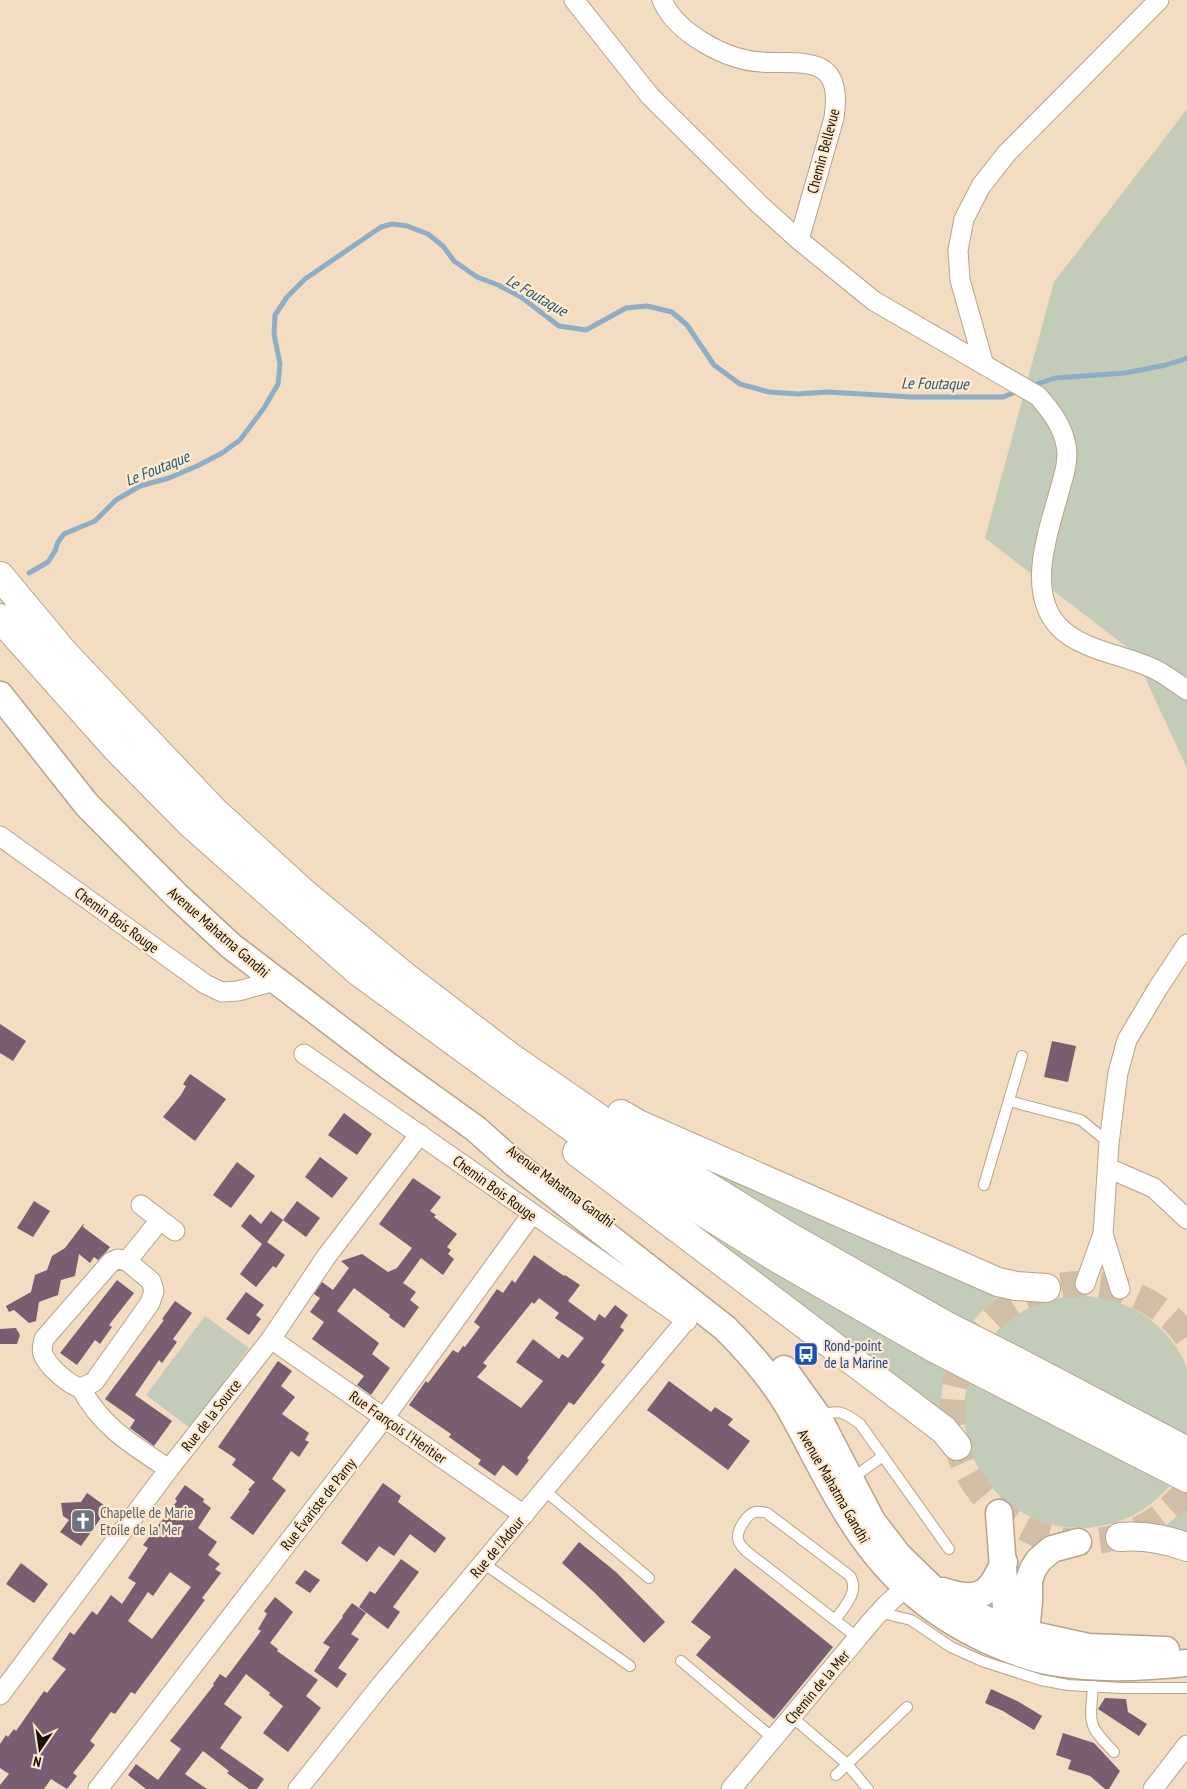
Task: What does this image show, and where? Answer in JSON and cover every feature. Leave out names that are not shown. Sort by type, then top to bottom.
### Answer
[{"type":"highway","points":[[0,576],[65,654],[214,811],[305,894],[408,979],[509,1056],[622,1134],[788,1236],[940,1336]]},
{"type":"highway","points":[[0,618],[116,748],[191,824],[359,972],[603,1150],[777,1258],[940,1336],[1155,1449],[1187,1478]]},
{"type":"highway","points":[[214,811],[476,1016],[567,1081],[638,1124],[998,1282],[1016,1286],[1046,1288]]},
{"type":"highway","points":[[359,972],[395,1012],[471,1073],[944,1430],[957,1446]]},
{"type":"highway","points":[[1155,1449],[1187,1451]]},
{"type":"highway","points":[[1120,1537],[1138,1535],[1154,1537],[1187,1547]]},
{"type":"main road","name":"Avenue Mahatma Gandhi","points":[[0,695],[87,805],[177,896],[231,946],[275,981],[476,1129],[693,1313],[725,1328],[755,1358],[801,1410],[846,1512],[868,1546],[906,1588],[928,1607],[953,1623],[1015,1641],[1109,1648],[1187,1650]]},
{"type":"main road","name":"Avenue Mahatma Gandhi","points":[[476,1129],[491,1136],[582,1200],[738,1316],[772,1353],[832,1470],[838,1476],[850,1479],[872,1521],[898,1555],[928,1607]]},
{"type":"main road","points":[[1000,1513],[1004,1562],[1015,1641]]},
{"type":"main road","points":[[1015,1641],[1030,1601],[1030,1580],[1033,1569],[1039,1560],[1052,1549],[1078,1542]]},
{"type":"main road","points":[[928,1607],[987,1591],[996,1581],[1004,1562]]},
{"type":"main road","points":[[906,1588],[918,1586],[942,1605],[960,1605]]},
{"type":"main road","points":[[1030,1601],[1038,1617],[1051,1631],[1096,1640],[1109,1648]]},
{"type":"main road","name":"Avenue Mahatma Gandhi","points":[[928,1607],[960,1605],[1046,1661],[1077,1666],[1118,1668],[1187,1663]]},
{"type":"street","points":[[574,0],[650,96],[760,205],[799,240],[874,301],[1035,394],[1050,410],[1061,427],[1067,446],[1066,466],[1044,546],[1041,573],[1044,599],[1050,613],[1069,636],[1083,643],[1153,668],[1187,690]]},
{"type":"street","name":"Chemin Bellevue","points":[[662,0],[667,12],[684,28],[706,43],[732,56],[762,62],[782,62],[814,66],[825,71],[832,80],[836,102],[834,118],[799,240]]},
{"type":"street","points":[[984,365],[960,280],[958,250],[964,219],[980,186],[1007,153],[1160,0]]},
{"type":"street","name":"Chemin Bois Rouge","points":[[0,836],[205,984],[222,992],[238,991],[275,981]]},
{"type":"street","points":[[1085,1284],[1103,1234],[1118,1073],[1127,1040],[1187,944]]},
{"type":"street","name":"Chemin Bois Rouge","points":[[304,1054],[532,1214],[693,1313]]},
{"type":"street","name":"Rue de la Source","points":[[0,1695],[169,1469],[271,1339],[326,1257],[420,1134]]},
{"type":"street","points":[[1108,1170],[1115,1171],[1154,1188],[1187,1220]]},
{"type":"street","points":[[141,1205],[175,1231]]},
{"type":"street","name":"Rue Évariste de Parny","points":[[98,1789],[384,1418],[532,1214]]},
{"type":"street","points":[[128,1261],[160,1220]]},
{"type":"street","points":[[1103,1234],[1120,1289]]},
{"type":"street","points":[[118,1259],[128,1261],[151,1281],[154,1291],[150,1303],[94,1382],[81,1388],[68,1382],[47,1361],[43,1354],[42,1346],[44,1339],[111,1262],[118,1259]]},
{"type":"street","name":"Rue de l'Adour","points":[[298,1789],[381,1685],[693,1313]]},
{"type":"street","name":"Rue François l'Heritier","points":[[271,1339],[524,1515]]},
{"type":"street","points":[[81,1388],[99,1416],[120,1436],[169,1469]]},
{"type":"street","name":"Chemin de la Mer","points":[[731,1789],[878,1612],[906,1588]]},
{"type":"street","points":[[1153,1789],[1187,1745]]},
{"type":"lane","points":[[984,1185],[1022,1056]]},
{"type":"lane","points":[[1009,1101],[1081,1120],[1110,1143]]},
{"type":"lane","points":[[801,1410],[837,1410],[860,1424],[949,1549]]},
{"type":"lane","points":[[850,1479],[883,1456]]},
{"type":"lane","points":[[544,1490],[649,1578]]},
{"type":"lane","points":[[835,1620],[852,1595],[854,1582],[850,1576],[767,1513],[754,1512],[749,1515],[737,1537],[746,1551],[858,1638]]},
{"type":"lane","points":[[483,1563],[630,1666]]},
{"type":"lane","points":[[878,1612],[911,1620],[928,1607],[952,1647],[982,1661],[1015,1672],[1068,1684],[1121,1688],[1187,1688]]},
{"type":"lane","points":[[680,1661],[774,1739]]},
{"type":"lane","points":[[1094,1686],[1092,1726],[1096,1734],[1114,1752]]},
{"type":"lane","points":[[836,1775],[907,1708]]},
{"type":"lane","points":[[792,1717],[847,1764],[868,1789]]},
{"type":"green space","points":[[1187,109],[1187,768],[1133,652],[985,538],[1054,282]]},
{"type":"green space","points":[[671,1148],[1003,1291],[969,1326],[956,1345],[945,1373],[940,1410],[671,1211],[928,1360],[952,1313],[802,1231]]},
{"type":"green space","points":[[1080,1296],[1103,1298],[1135,1310],[1154,1322],[1170,1338],[1182,1357],[1191,1378],[1196,1412],[1194,1435],[1182,1467],[1170,1486],[1154,1502],[1135,1514],[1114,1523],[1080,1528],[1057,1526],[1025,1514],[1006,1502],[990,1486],[978,1467],[969,1446],[964,1412],[966,1389],[978,1357],[990,1338],[1006,1322],[1025,1310],[1046,1301]]},
{"type":"green space","points":[[205,1316],[249,1348],[190,1428],[146,1395]]},
{"type":"green space","points":[[1187,1507],[1187,1539],[1161,1530]]},
{"type":"building","points":[[0,1024],[26,1041],[13,1061],[0,1053]]},
{"type":"building","points":[[1052,1041],[1076,1046],[1068,1082],[1044,1077]]},
{"type":"building","points":[[190,1074],[226,1099],[195,1141],[163,1117],[181,1095],[186,1086],[183,1084]]},
{"type":"building","points":[[344,1113],[372,1134],[357,1155],[328,1135]]},
{"type":"building","points":[[320,1157],[348,1178],[332,1198],[305,1177]]},
{"type":"building","points":[[237,1162],[255,1176],[231,1208],[213,1195]]},
{"type":"building","points":[[413,1178],[441,1197],[430,1211],[436,1215],[434,1217],[457,1234],[447,1247],[451,1250],[448,1254],[454,1259],[443,1275],[421,1258],[403,1283],[416,1292],[410,1300],[419,1307],[404,1328],[354,1288],[337,1311],[379,1343],[372,1354],[390,1368],[371,1395],[357,1385],[364,1376],[312,1339],[324,1322],[310,1312],[320,1298],[314,1294],[322,1282],[333,1290],[349,1268],[341,1261],[362,1254],[388,1272],[397,1268],[412,1248],[379,1224]]},
{"type":"building","points":[[34,1201],[50,1211],[33,1237],[17,1228]]},
{"type":"building","points":[[297,1201],[320,1218],[306,1237],[283,1220]]},
{"type":"building","points":[[271,1211],[283,1220],[267,1242],[285,1255],[276,1268],[273,1266],[256,1287],[240,1274],[262,1244],[241,1226],[250,1214],[261,1224]]},
{"type":"building","points":[[84,1223],[83,1227],[110,1247],[106,1252],[98,1260],[94,1257],[90,1263],[79,1254],[75,1276],[61,1280],[58,1295],[39,1302],[36,1321],[29,1323],[14,1310],[9,1312],[6,1306],[31,1292],[35,1275],[47,1270],[52,1256],[65,1248]]},
{"type":"building","points":[[534,1255],[580,1285],[568,1301],[595,1321],[599,1314],[605,1318],[615,1305],[628,1315],[620,1327],[624,1330],[601,1362],[605,1365],[574,1405],[569,1402],[527,1458],[529,1460],[517,1476],[503,1465],[495,1476],[478,1464],[481,1460],[449,1437],[451,1434],[409,1405],[426,1381],[428,1383],[453,1350],[458,1353],[463,1346],[465,1347],[480,1327],[474,1322],[497,1289],[503,1293],[512,1280],[515,1283]],"holes":[[[539,1298],[559,1313],[555,1318],[584,1338],[568,1358],[562,1354],[559,1359],[533,1339],[516,1362],[543,1381],[521,1408],[477,1377],[487,1366],[483,1363],[532,1302],[534,1304]]]},
{"type":"building","points":[[117,1280],[134,1293],[109,1325],[112,1327],[100,1344],[95,1340],[77,1365],[60,1353]]},
{"type":"building","points":[[246,1292],[264,1305],[256,1315],[261,1319],[249,1335],[226,1319]]},
{"type":"building","points":[[175,1301],[192,1313],[173,1339],[177,1342],[162,1363],[159,1360],[135,1395],[172,1421],[154,1446],[130,1428],[135,1420],[105,1399],[164,1320],[162,1319]]},
{"type":"building","points":[[16,1328],[20,1335],[17,1344],[0,1344],[0,1329]]},
{"type":"building","points":[[278,1361],[292,1371],[281,1386],[295,1397],[282,1414],[309,1433],[305,1440],[309,1442],[299,1457],[291,1451],[272,1479],[286,1490],[253,1535],[230,1518],[255,1482],[232,1465],[236,1459],[218,1447]]},
{"type":"building","points":[[669,1381],[711,1412],[715,1407],[733,1419],[728,1425],[750,1441],[728,1470],[647,1410]]},
{"type":"building","points":[[383,1483],[401,1496],[398,1502],[446,1538],[435,1553],[410,1534],[394,1556],[379,1546],[367,1562],[341,1543]]},
{"type":"building","points":[[185,1485],[204,1499],[203,1502],[211,1508],[198,1528],[217,1542],[208,1555],[220,1564],[215,1569],[221,1573],[202,1598],[205,1600],[135,1694],[131,1692],[115,1714],[111,1712],[90,1741],[95,1745],[73,1773],[77,1776],[67,1789],[51,1779],[44,1789],[0,1789],[0,1785],[9,1774],[0,1768],[0,1744],[6,1735],[8,1737],[14,1729],[16,1731],[44,1691],[47,1693],[66,1669],[52,1659],[70,1632],[74,1635],[92,1611],[97,1615],[111,1595],[122,1604],[136,1583],[128,1578],[148,1548],[143,1545],[177,1501],[175,1499]],"holes":[[[170,1572],[191,1587],[152,1639],[128,1621],[148,1592],[153,1596]]]},
{"type":"building","name":"Chapelle de Marie Etoile de la Mer","points":[[87,1493],[108,1508],[81,1546],[60,1532],[69,1520],[63,1516],[61,1503],[81,1502]]},
{"type":"building","points":[[579,1542],[616,1572],[665,1622],[644,1643],[594,1592],[562,1563]]},
{"type":"building","points":[[401,1559],[419,1572],[393,1607],[400,1612],[388,1629],[359,1607],[370,1591],[375,1594]]},
{"type":"building","points":[[21,1563],[48,1584],[34,1603],[6,1584]]},
{"type":"building","points":[[735,1568],[833,1647],[774,1719],[696,1655],[711,1637],[691,1622]]},
{"type":"building","points":[[305,1570],[320,1580],[310,1593],[295,1583]]},
{"type":"building","points":[[275,1597],[293,1612],[270,1643],[278,1649],[277,1651],[318,1680],[306,1696],[321,1708],[288,1752],[263,1733],[283,1706],[246,1674],[224,1704],[242,1717],[220,1748],[264,1779],[257,1789],[249,1789],[227,1773],[229,1771],[203,1751],[185,1774],[207,1789],[146,1789],[128,1775],[136,1764],[158,1780],[181,1749],[170,1741],[214,1685],[220,1674],[226,1678],[261,1631],[258,1629],[267,1614],[264,1611]]},
{"type":"building","points":[[352,1603],[366,1613],[351,1634],[359,1639],[338,1668],[347,1674],[337,1688],[314,1671],[330,1647],[323,1643]]},
{"type":"building","points":[[991,1689],[1019,1702],[1042,1716],[1034,1730],[1003,1711],[985,1703]]},
{"type":"building","points":[[1105,1698],[1126,1699],[1128,1712],[1147,1724],[1139,1736],[1098,1709]]},
{"type":"building","points":[[1063,1733],[1094,1743],[1120,1771],[1109,1789],[1105,1789],[1090,1776],[1068,1769],[1071,1760],[1056,1755]]},
{"type":"waterway","name":"Le Foutaque","points":[[29,573],[48,562],[64,534],[95,521],[116,500],[140,486],[169,478],[197,466],[222,453],[240,440],[264,408],[278,384],[280,364],[274,334],[275,315],[287,297],[305,279],[381,227],[392,224],[407,226],[428,234],[443,246],[454,261],[477,277],[521,297],[559,326],[586,330],[626,308],[647,306],[672,312],[687,325],[714,365],[740,384],[769,392],[798,394],[827,392],[912,397],[1003,397],[1018,391]]},
{"type":"waterway","name":"Le Foutaque","points":[[1031,386],[1055,378],[1125,373],[1166,365],[1187,358]]},
{"type":"tunnel","points":[[1187,1337],[1166,1314],[1153,1304],[1123,1291],[1092,1284],[1076,1284],[1046,1289],[1018,1300],[1005,1308],[983,1329],[961,1368],[953,1397],[955,1435],[966,1469],[985,1498],[1011,1520],[1041,1535],[1075,1542],[1111,1539],[1153,1522],[1187,1491]]},
{"type":"place","name":"Rond-point de la Marine","points":[[806,1354]]},
{"type":"place","name":"Chapelle de Marie Etoile de la Mer","points":[[83,1521]]}]
